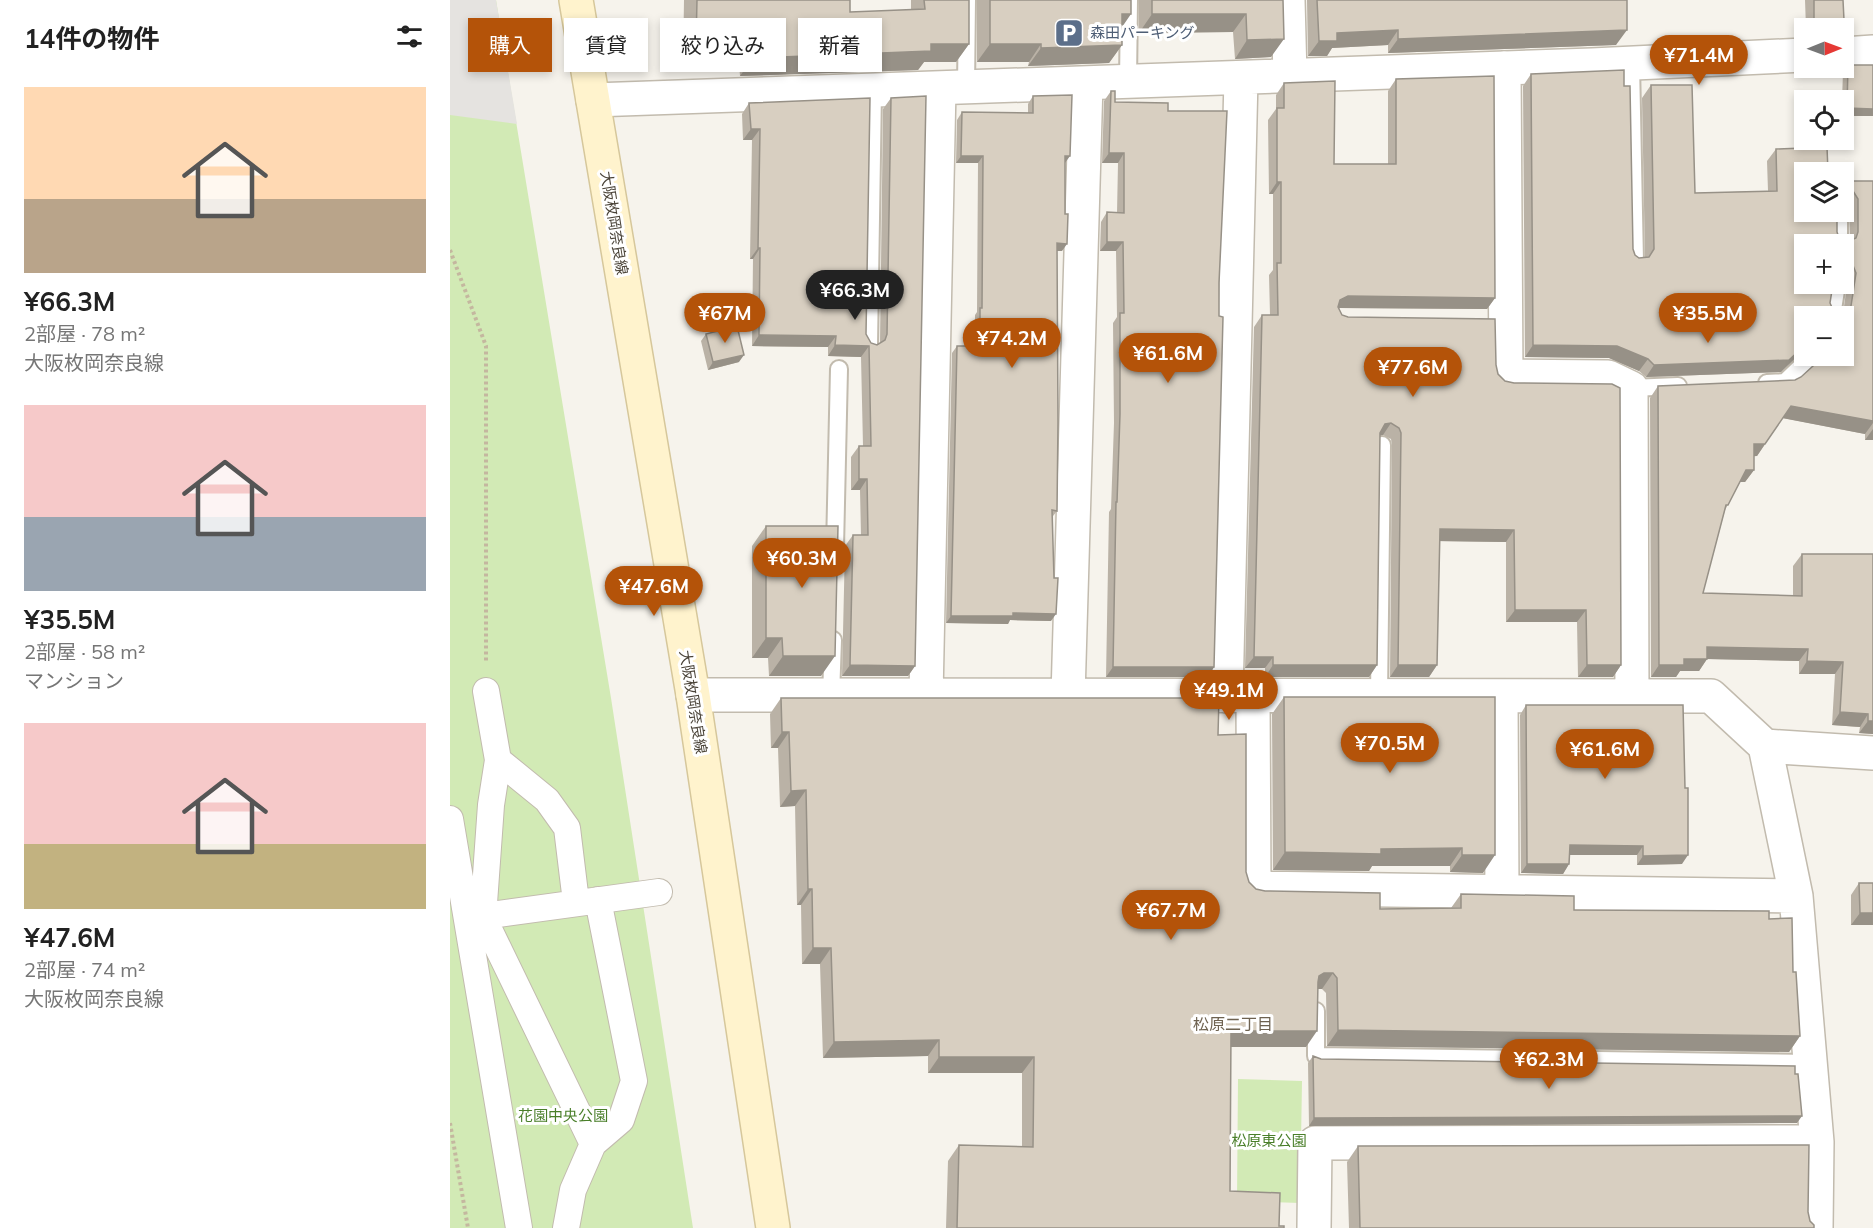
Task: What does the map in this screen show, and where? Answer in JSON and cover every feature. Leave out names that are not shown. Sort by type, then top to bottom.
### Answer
[{"type":"main road","name":"大阪枚岡奈良線","points":[[576,0],[693,695],[773,1228]]},
{"type":"street","points":[[1288,0],[1290,76]]},
{"type":"street","points":[[1854,53],[1873,52]]},
{"type":"street","points":[[593,100],[1794,56]]},
{"type":"street","points":[[1504,68],[1500,320],[1506,376],[1608,377],[1631,388],[1632,696]]},
{"type":"street","points":[[1240,78],[1240,696],[1254,888],[1796,896]]},
{"type":"street","points":[[1068,696],[1086,83]]},
{"type":"street","points":[[926,696],[953,88]]},
{"type":"street","points":[[486,691],[498,760],[475,918],[593,1144]]},
{"type":"street","points":[[693,695],[1712,696],[1765,746],[1796,896],[1818,1142],[1816,1228]]},
{"type":"street","points":[[1501,696],[1502,892]]},
{"type":"street","points":[[1765,746],[1873,753]]},
{"type":"street","points":[[498,760],[546,800],[567,828],[634,1081],[621,1120],[593,1144],[573,1190],[566,1228]]},
{"type":"street","points":[[450,819],[475,918],[519,1228]]},
{"type":"street","points":[[475,918],[659,891]]},
{"type":"street","points":[[1314,1228],[1315,1143],[1818,1142]]},
{"type":"lane","points":[[953,88],[967,0]]},
{"type":"lane","points":[[1128,82],[1129,0]]},
{"type":"lane","points":[[1631,63],[1635,261]]},
{"type":"lane","points":[[869,345],[873,91]]},
{"type":"lane","points":[[1749,384],[1785,382],[1802,366]]},
{"type":"lane","points":[[834,568],[838,369]]},
{"type":"lane","points":[[1631,388],[1690,386]]},
{"type":"lane","points":[[1378,696],[1382,445]]},
{"type":"lane","points":[[831,696],[833,626]]},
{"type":"lane","points":[[1317,998],[1316,1056],[1810,1063]]},
{"type":"path","points":[[450,250],[486,346],[486,691]]},
{"type":"path","points":[[450,1123],[468,1228]]},
{"type":"green space","name":"花園中央公園","points":[[450,0],[496,0],[499,18],[468,18],[468,72],[508,72],[611,698],[693,1228],[450,1228]]},
{"type":"green space","name":"松原東公園","points":[[1238,1079],[1302,1081],[1300,1203],[1237,1201]]},
{"type":"shaded area","points":[[450,0],[496,0],[499,18],[468,18],[468,72],[508,72],[517,124],[450,115]]},
{"type":"building","points":[[697,0],[850,0],[850,12],[925,9],[924,0],[969,0],[969,44],[931,44],[931,51],[882,53],[882,18],[798,18],[798,56],[786,57],[786,18],[697,18]]},
{"type":"building","name":"森田パーキング","points":[[990,0],[1131,0],[1131,14],[1122,14],[1122,45],[1041,48],[1041,44],[990,44]]},
{"type":"building","points":[[1152,0],[1283,0],[1284,39],[1247,40],[1246,14],[1152,14]]},
{"type":"building","points":[[1317,0],[1627,0],[1627,30],[1398,39],[1398,30],[1337,33],[1337,41],[1319,41]]},
{"type":"building","points":[[1814,0],[1843,0],[1844,18],[1814,18]]},
{"type":"building","points":[[1854,65],[1873,65],[1873,109],[1854,108],[1854,90],[1847,90],[1848,78],[1854,78]]},
{"type":"building","points":[[1624,70],[1624,86],[1630,86],[1633,249],[1639,258],[1649,257],[1654,249],[1651,85],[1692,85],[1695,193],[1777,191],[1776,149],[1827,150],[1828,162],[1794,162],[1794,222],[1837,222],[1838,234],[1794,234],[1794,294],[1831,294],[1831,306],[1794,306],[1794,355],[1789,360],[1654,365],[1648,359],[1617,346],[1533,345],[1531,74]]},
{"type":"building","points":[[1494,76],[1495,298],[1348,296],[1340,300],[1338,307],[1342,315],[1348,317],[1495,319],[1496,365],[1498,374],[1505,381],[1612,384],[1620,388],[1621,665],[1587,665],[1586,610],[1515,610],[1514,530],[1440,529],[1437,665],[1398,665],[1401,433],[1399,428],[1391,423],[1385,424],[1380,433],[1377,665],[1273,665],[1273,657],[1254,657],[1262,315],[1278,315],[1277,263],[1281,263],[1281,182],[1277,182],[1277,108],[1284,108],[1284,83],[1335,81],[1334,164],[1396,164],[1396,79]]},
{"type":"building","points":[[1111,91],[1115,91],[1115,102],[1168,103],[1168,111],[1227,111],[1219,283],[1219,316],[1223,317],[1214,667],[1113,667],[1120,414],[1120,313],[1124,313],[1123,242],[1107,242],[1107,212],[1124,213],[1124,153],[1109,153]]},
{"type":"building","points":[[1072,95],[1070,156],[1065,156],[1067,244],[1057,243],[1057,511],[1052,510],[1054,578],[1058,578],[1056,614],[1013,613],[1013,616],[951,616],[957,346],[980,346],[980,308],[982,308],[983,156],[961,156],[962,112],[1033,113],[1033,96]]},
{"type":"building","points":[[926,96],[915,666],[850,665],[853,535],[868,535],[867,479],[859,479],[859,446],[871,446],[869,346],[835,345],[836,336],[759,335],[760,129],[751,129],[749,103],[870,98],[866,334],[871,343],[877,345],[885,340],[887,334],[891,98]]},
{"type":"building","points":[[1854,181],[1873,181],[1873,421],[1791,406],[1765,444],[1754,444],[1754,470],[1746,470],[1726,505],[1703,593],[1802,596],[1802,554],[1873,554],[1873,721],[1868,721],[1868,714],[1840,712],[1843,662],[1807,661],[1808,649],[1707,647],[1707,659],[1684,659],[1684,665],[1659,665],[1658,386],[1795,380],[1813,366],[1854,366],[1854,306],[1851,306],[1856,273],[1854,239],[1858,232],[1858,199],[1854,193]]},
{"type":"building","points":[[737,326],[744,355],[713,362],[706,334]]},
{"type":"building","points":[[766,526],[838,526],[835,656],[783,656],[782,638],[766,638]]},
{"type":"building","points":[[1284,697],[1495,697],[1495,855],[1462,855],[1462,848],[1381,849],[1381,854],[1285,852]]},
{"type":"building","points":[[781,698],[1219,698],[1218,735],[1246,734],[1246,872],[1249,882],[1256,889],[1380,893],[1380,909],[1461,908],[1461,894],[1574,896],[1574,910],[1769,911],[1769,919],[1792,918],[1793,972],[1796,972],[1800,1036],[1338,1030],[1337,978],[1333,973],[1324,973],[1319,976],[1318,982],[1317,1031],[1231,1031],[1230,1191],[1280,1193],[1279,1226],[1284,1226],[1284,1228],[957,1228],[959,1145],[1033,1147],[1034,1057],[939,1057],[939,1040],[834,1042],[831,948],[813,948],[812,889],[808,889],[806,790],[791,791],[789,732],[782,732]]},
{"type":"building","points":[[1526,705],[1683,705],[1685,788],[1688,788],[1688,855],[1643,856],[1643,846],[1570,845],[1569,864],[1527,864]]},
{"type":"building","points":[[1859,883],[1873,883],[1873,913],[1860,913]]},
{"type":"building","points":[[1313,1056],[1321,1059],[1795,1066],[1795,1074],[1798,1074],[1802,1116],[1314,1118]]},
{"type":"building","points":[[1809,1145],[1808,1212],[1814,1228],[1360,1228],[1358,1146]]},
{"type":"place","name":"森田パーキング","points":[[1069,33]]},
{"type":"district","name":"松原二丁目","points":[[1233,1024]]}]
